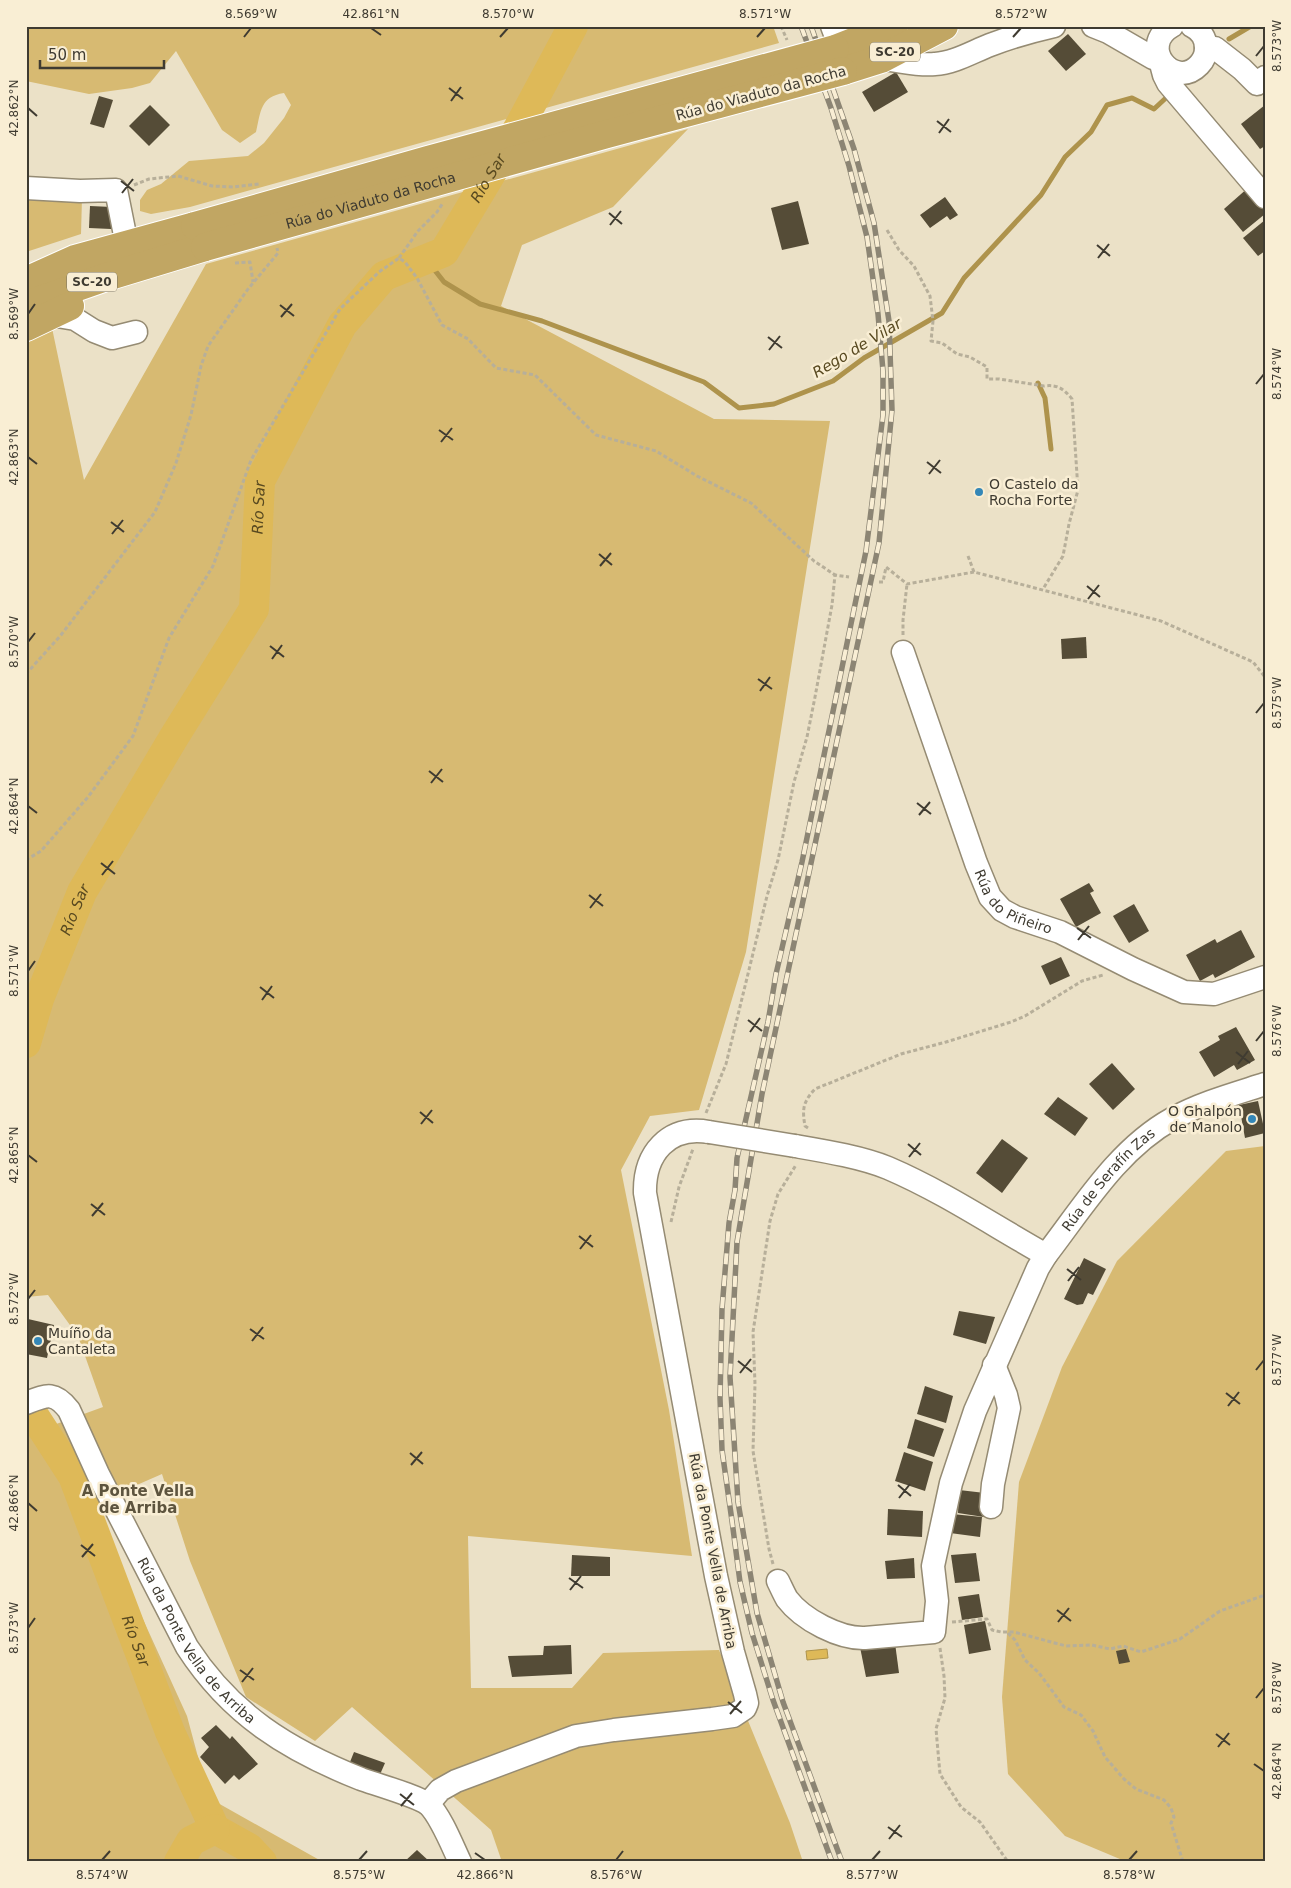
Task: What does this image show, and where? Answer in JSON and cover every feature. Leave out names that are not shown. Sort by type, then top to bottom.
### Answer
[{"type":"highway","name":"Rúa do Viaduto da Rocha","points":[[26,305],[159,260],[200,237],[437,158],[838,49],[894,26]]},
{"type":"highway","name":"Rúa do Viaduto da Rocha","points":[[838,49],[881,58],[944,26]]},
{"type":"highway","name":"Rúa do Viaduto da Rocha","points":[[26,281],[76,259],[127,245],[200,237]]},
{"type":"highway","points":[[26,262],[48,258],[76,259]]},
{"type":"highway","points":[[26,327],[115,285],[159,260]]},
{"type":"street","points":[[881,58],[927,65],[937,64],[1030,31],[1054,26]]},
{"type":"street","points":[[1093,26],[1160,60],[1170,70],[1177,72],[1184,73],[1204,43]]},
{"type":"street","points":[[1172,26],[1161,36],[1158,44],[1157,52],[1164,75],[1265,197]]},
{"type":"street","points":[[1204,43],[1242,69],[1257,84],[1265,77]]},
{"type":"street","points":[[1204,43],[1195,94],[1197,102],[1216,137]]},
{"type":"street","points":[[26,188],[80,191],[116,190],[127,245]]},
{"type":"street","points":[[51,315],[75,319],[94,331],[112,338],[136,332]]},
{"type":"street","name":"Rúa do Piñeiro","points":[[903,652],[976,863],[990,897],[1002,910],[1015,917],[1060,932],[1133,969],[1184,992],[1214,994],[1265,977]]},
{"type":"street","name":"Rúa de Serafín Zas","points":[[934,1628],[937,1601],[933,1566],[951,1483],[975,1411],[994,1365],[1027,1291],[1046,1255],[1109,1174],[1137,1144],[1173,1118],[1265,1084]]},
{"type":"street","name":"Rúa da Ponte Vella de Arriba","points":[[36,1399],[55,1397],[70,1410],[98,1474],[183,1640],[196,1660],[223,1692],[256,1723],[293,1747],[338,1769],[428,1804],[440,1790],[456,1781],[576,1736],[733,1716],[746,1708],[747,1703],[733,1652],[716,1576],[645,1192],[647,1168],[652,1156],[661,1144],[685,1132],[705,1132]]},
{"type":"street","points":[[705,1132],[805,1142],[888,1168],[959,1204],[1046,1255]]},
{"type":"street","points":[[991,1507],[993,1484],[1009,1408],[994,1365]]},
{"type":"street","points":[[778,1582],[788,1599],[798,1609],[820,1625],[840,1635],[865,1638],[934,1628]]},
{"type":"street","points":[[428,1804],[447,1832],[460,1862]]},
{"type":"path","points":[[781,26],[787,40]]},
{"type":"path","points":[[116,190],[149,179],[165,176],[178,176],[212,186],[233,187],[262,184]]},
{"type":"path","points":[[887,230],[899,250],[914,266],[930,296],[933,321],[931,341],[942,343],[957,354],[970,357],[987,367],[987,379],[999,378],[1044,386],[1052,385],[1064,389],[1072,398],[1078,490],[1063,556],[1043,589]]},
{"type":"path","points":[[26,674],[61,635],[155,512],[176,463],[191,415],[201,366],[208,346],[253,283],[278,253],[276,244]]},
{"type":"path","points":[[26,860],[40,851],[88,796],[132,736],[169,638],[213,566],[252,460],[340,309],[379,272],[400,258],[418,278],[442,325],[468,339],[496,368],[535,375],[596,435],[656,451],[697,476],[751,503],[814,561],[835,575],[849,577]]},
{"type":"path","points":[[227,263],[250,262],[253,283]]},
{"type":"path","points":[[968,556],[974,572]]},
{"type":"path","points":[[879,582],[883,582],[886,567],[908,584],[974,572],[1161,621],[1253,662],[1265,677]]},
{"type":"path","points":[[671,1226],[671,1216],[679,1187],[705,1132],[726,1064],[778,860],[794,782],[807,737],[815,697],[832,604],[835,575]]},
{"type":"path","points":[[903,652],[903,620],[908,584]]},
{"type":"path","points":[[778,1582],[769,1549],[753,1451],[755,1384],[753,1332],[770,1221],[778,1194],[805,1142],[803,1111],[807,1098],[815,1089],[901,1054],[1011,1022],[1025,1016],[1082,981],[1133,969]]},
{"type":"path","points":[[1008,1862],[980,1822],[960,1807],[940,1774],[936,1729],[945,1698],[939,1638],[934,1628],[953,1622],[986,1620],[992,1630],[1014,1632],[1066,1646],[1092,1644],[1110,1649],[1123,1646],[1141,1652],[1180,1639],[1220,1611],[1265,1595]]},
{"type":"path","points":[[1008,1632],[1015,1640],[1025,1660],[1039,1673],[1064,1707],[1081,1715],[1093,1731],[1105,1757],[1124,1779],[1136,1789],[1164,1800],[1171,1808],[1174,1817],[1172,1823],[1182,1862]]},
{"type":"shaded area","points":[[26,26],[773,26],[779,43],[190,207],[151,214],[140,211],[140,200],[147,190],[161,184],[189,161],[248,156],[264,143],[284,118],[291,105],[284,93],[270,98],[266,102],[261,111],[256,132],[240,143],[222,130],[176,51],[150,83],[132,88],[89,94],[26,81]]},
{"type":"shaded area","points":[[688,129],[613,207],[522,245],[501,306],[714,419],[830,421],[746,952],[699,1110],[650,1116],[621,1170],[669,1410],[692,1556],[468,1536],[471,1688],[572,1688],[603,1653],[719,1650],[790,1823],[803,1862],[502,1862],[491,1830],[352,1707],[315,1741],[246,1697],[190,1561],[162,1474],[91,1505],[187,1716],[209,1798],[323,1862],[26,1862],[26,1435],[103,1407],[78,1336],[48,1295],[26,1297],[26,340],[52,328],[84,480],[206,264]]},
{"type":"shaded area","points":[[26,195],[82,198],[81,234],[26,252]]},
{"type":"shaded area","points":[[1265,1146],[1265,1862],[1127,1862],[1065,1836],[1008,1774],[1002,1697],[1019,1482],[1062,1367],[1117,1261],[1226,1151]]},
{"type":"shaded area","points":[[827,1649],[828,1658],[807,1660],[806,1651]]},
{"type":"building","points":[[1068,34],[1086,54],[1066,71],[1048,51]]},
{"type":"building","points":[[896,72],[908,92],[874,112],[862,92]]},
{"type":"building","points":[[99,96],[113,100],[104,128],[90,124]]},
{"type":"building","points":[[150,105],[170,125],[149,146],[129,126]]},
{"type":"building","points":[[1265,105],[1265,146],[1260,149],[1241,124]]},
{"type":"building","points":[[1249,187],[1265,206],[1265,214],[1243,232],[1224,209]]},
{"type":"building","points":[[945,197],[958,215],[950,220],[947,216],[930,228],[920,215]]},
{"type":"building","points":[[798,201],[809,244],[782,250],[771,208]]},
{"type":"building","points":[[90,206],[112,207],[111,229],[89,228]]},
{"type":"building","points":[[1265,220],[1265,251],[1258,256],[1243,238]]},
{"type":"building","points":[[1086,637],[1087,658],[1062,659],[1061,639]]},
{"type":"building","points":[[1089,883],[1094,891],[1090,893],[1101,913],[1076,927],[1060,899]]},
{"type":"building","points":[[1134,904],[1149,931],[1129,943],[1113,916]]},
{"type":"building","points":[[1241,930],[1255,957],[1215,978],[1213,974],[1200,981],[1186,955],[1215,939],[1217,943]]},
{"type":"building","points":[[1061,957],[1070,976],[1050,985],[1041,966]]},
{"type":"building","points":[[1236,1027],[1255,1060],[1237,1070],[1234,1065],[1214,1077],[1199,1052],[1220,1040],[1218,1036]]},
{"type":"building","points":[[1112,1063],[1135,1089],[1113,1110],[1089,1084]]},
{"type":"building","points":[[1058,1097],[1088,1118],[1075,1136],[1044,1114]]},
{"type":"building","name":"O Ghalpón de Manolo","points":[[1258,1101],[1265,1133],[1245,1138],[1239,1105]]},
{"type":"building","points":[[1002,1139],[1028,1158],[1002,1193],[976,1173]]},
{"type":"building","points":[[1084,1258],[1106,1269],[1093,1295],[1088,1293],[1083,1304],[1077,1305],[1064,1299]]},
{"type":"building","points":[[959,1311],[995,1317],[986,1344],[953,1335]]},
{"type":"building","name":"Muíño da Cantaleta","points":[[28,1319],[54,1325],[47,1358],[26,1354]]},
{"type":"building","points":[[925,1386],[953,1396],[946,1423],[917,1414]]},
{"type":"building","points":[[915,1419],[944,1429],[934,1457],[907,1448]]},
{"type":"building","points":[[904,1452],[933,1462],[925,1491],[895,1481]]},
{"type":"building","points":[[959,1490],[985,1493],[984,1517],[958,1513]]},
{"type":"building","points":[[888,1509],[923,1511],[922,1537],[887,1535]]},
{"type":"building","points":[[952,1514],[982,1517],[980,1537],[950,1533]]},
{"type":"building","points":[[976,1553],[980,1581],[955,1583],[951,1555]]},
{"type":"building","points":[[572,1555],[610,1557],[610,1576],[571,1576]]},
{"type":"building","points":[[914,1558],[915,1578],[887,1579],[885,1561]]},
{"type":"building","points":[[979,1594],[983,1617],[962,1620],[958,1597]]},
{"type":"building","points":[[985,1621],[991,1650],[969,1654],[964,1625]]},
{"type":"building","points":[[895,1643],[899,1673],[866,1677],[860,1647]]},
{"type":"building","points":[[571,1645],[572,1674],[512,1677],[508,1656],[543,1655],[544,1646]]},
{"type":"building","points":[[1126,1649],[1130,1662],[1119,1664],[1116,1651]]},
{"type":"building","points":[[216,1725],[230,1739],[232,1736],[258,1764],[239,1780],[234,1775],[225,1784],[200,1757],[209,1747],[201,1738]]},
{"type":"building","points":[[354,1752],[385,1763],[378,1779],[348,1767]]},
{"type":"building","points":[[417,1850],[430,1862],[404,1862]]},
{"type":"waterway","name":"Río Sar","points":[[26,1043],[39,999],[82,892],[174,737],[254,609],[260,481],[342,325],[384,276],[444,252],[519,127],[573,26]]},
{"type":"waterway","points":[[1229,39],[1251,26]]},
{"type":"waterway","name":"Rego de Vilar","points":[[426,259],[444,282],[480,304],[542,321],[704,382],[739,408],[774,404],[833,381],[864,358],[942,313],[964,278],[1041,195],[1065,157],[1091,132],[1107,105],[1132,98],[1154,109],[1168,96]]},
{"type":"waterway","points":[[1038,383],[1045,398],[1051,449]]},
{"type":"waterway","name":"Río Sar","points":[[26,1406],[73,1476],[170,1732],[215,1829],[249,1848],[262,1862]]},
{"type":"waterway","points":[[179,1862],[191,1841],[215,1829]]},
{"type":"railway","points":[[801,26],[831,108],[849,166],[867,237],[878,314],[883,371],[883,415],[866,551],[802,862],[776,974],[768,1022],[737,1158],[735,1190],[729,1223],[722,1309],[720,1398],[722,1450],[740,1582],[752,1633],[773,1700],[832,1862]]},
{"type":"railway","points":[[811,26],[854,149],[874,223],[889,321],[892,410],[879,543],[762,1094],[737,1242],[730,1377],[738,1502],[757,1613],[783,1702],[842,1862]]},
{"type":"place","name":"O Castelo da Rocha Forte","points":[[979,492]]},
{"type":"place","name":"O Ghalpón de Manolo","points":[[1252,1119]]},
{"type":"place","name":"Muíño da Cantaleta","points":[[38,1341]]},
{"type":"district","name":"A Ponte Vella de Arriba","points":[[138,1500]]}]
